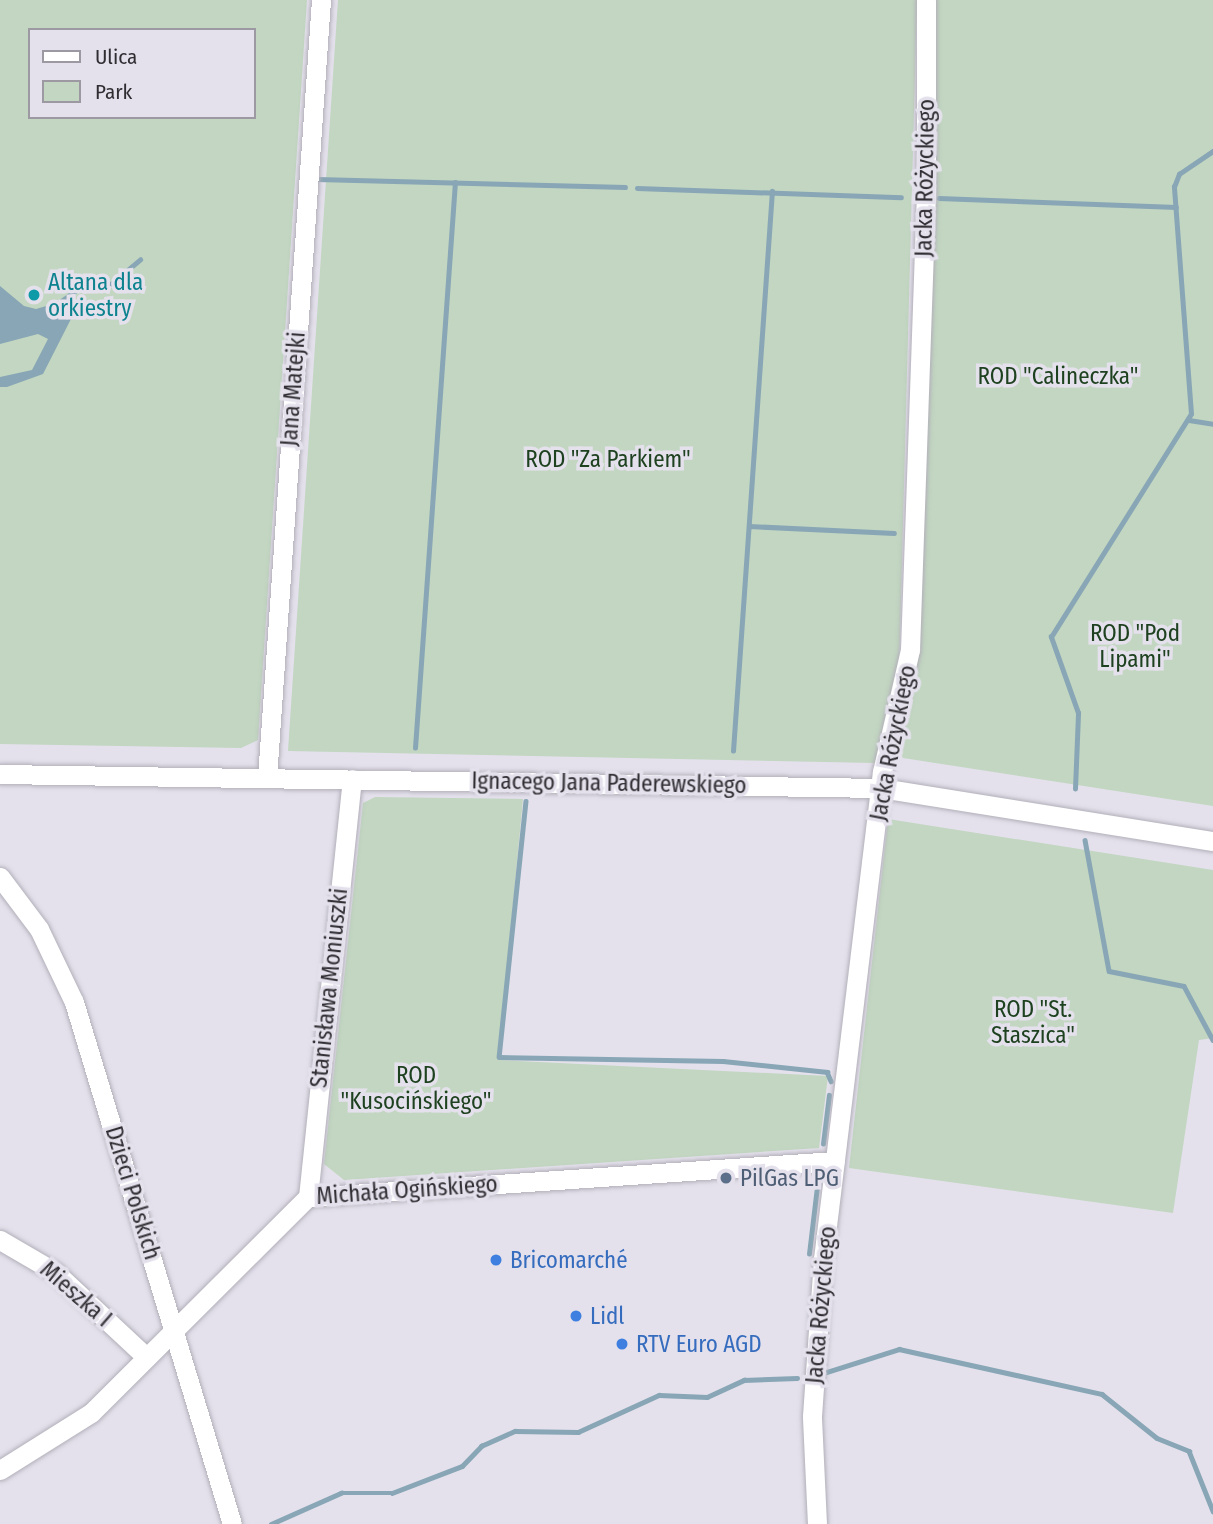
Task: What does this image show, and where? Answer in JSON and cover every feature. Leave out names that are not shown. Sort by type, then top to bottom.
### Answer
[{"type":"street","name":"Jana Matejki","points":[[267,778],[321,0]]},
{"type":"street","name":"Jacka Różyckiego","points":[[817,1524],[813,1376],[835,1161],[881,788],[910,650],[926,190],[926,0]]},
{"type":"street","name":"Ignacego Jana Paderewskiego","points":[[0,774],[881,788],[1213,841]]},
{"type":"street","name":"Stanisława Moniuszki","points":[[308,1197],[352,779]]},
{"type":"street","name":"Dzieci Polskich","points":[[0,877],[39,929],[68,986],[232,1524]]},
{"type":"street","name":"Michała Ogińskiego","points":[[0,1470],[77,1424],[308,1197],[835,1161]]},
{"type":"street","name":"Mieszka I","points":[[0,1240],[55,1272],[146,1357]]},
{"type":"street","points":[[165,1300],[199,1302]]},
{"type":"street","points":[[146,1357],[184,1363]]},
{"type":"green space","points":[[0,0],[307,0],[258,740],[241,748],[0,744]]},
{"type":"green space","name":"ROD \"Za Parkiem\"","points":[[338,0],[917,0],[899,673],[875,763],[288,751]]},
{"type":"green space","name":"ROD \"Calineczka\"","points":[[935,0],[1213,0],[1213,806],[903,758],[897,751],[919,641]]},
{"type":"green space","name":"ROD \"Kusocińskiego\"","points":[[375,797],[523,799],[498,1060],[828,1076],[819,1148],[344,1180],[324,1164],[363,803]]},
{"type":"green space","name":"ROD \"St. Staszica\"","points":[[888,819],[1213,870],[1213,1038],[1199,1040],[1173,1213],[849,1168]]},
{"type":"water","points":[[0,286],[24,306],[36,309],[60,302],[72,317],[43,374],[7,387],[0,387],[0,377],[32,370],[48,339],[38,334],[0,344]]},
{"type":"waterway","points":[[1075,789],[1078,713],[1051,637],[1191,414],[1174,187],[1179,174],[1213,151]]},
{"type":"waterway","points":[[317,179],[625,187]]},
{"type":"waterway","points":[[415,748],[455,182]]},
{"type":"waterway","points":[[637,188],[901,197]]},
{"type":"waterway","points":[[733,751],[772,191]]},
{"type":"waterway","points":[[939,198],[1176,207]]},
{"type":"waterway","points":[[60,302],[81,287],[111,284],[140,260]]},
{"type":"waterway","points":[[1189,420],[1213,424]]},
{"type":"waterway","points":[[749,526],[894,533]]},
{"type":"waterway","points":[[526,801],[499,1057],[723,1061],[827,1072],[831,1081]]},
{"type":"waterway","points":[[1085,840],[1109,971],[1184,986],[1213,1040]]},
{"type":"waterway","points":[[823,1144],[829,1095]]},
{"type":"waterway","points":[[809,1254],[818,1178]]},
{"type":"waterway","points":[[824,1373],[899,1349],[1102,1394],[1157,1438],[1189,1451],[1213,1511]]},
{"type":"waterway","points":[[271,1524],[341,1493],[392,1493],[462,1466],[481,1446],[515,1431],[578,1432],[659,1395],[707,1397],[744,1380],[797,1378]]},
{"type":"place","name":"Altana dla orkiestry","points":[[34,295]]},
{"type":"place","name":"PilGas LPG","points":[[726,1178]]},
{"type":"place","name":"Bricomarché","points":[[496,1260]]},
{"type":"place","name":"Lidl","points":[[576,1316]]},
{"type":"place","name":"RTV Euro AGD","points":[[622,1344]]},
{"type":"park label","name":"ROD \"Pod Lipami\"","points":[[1135,646]]}]
